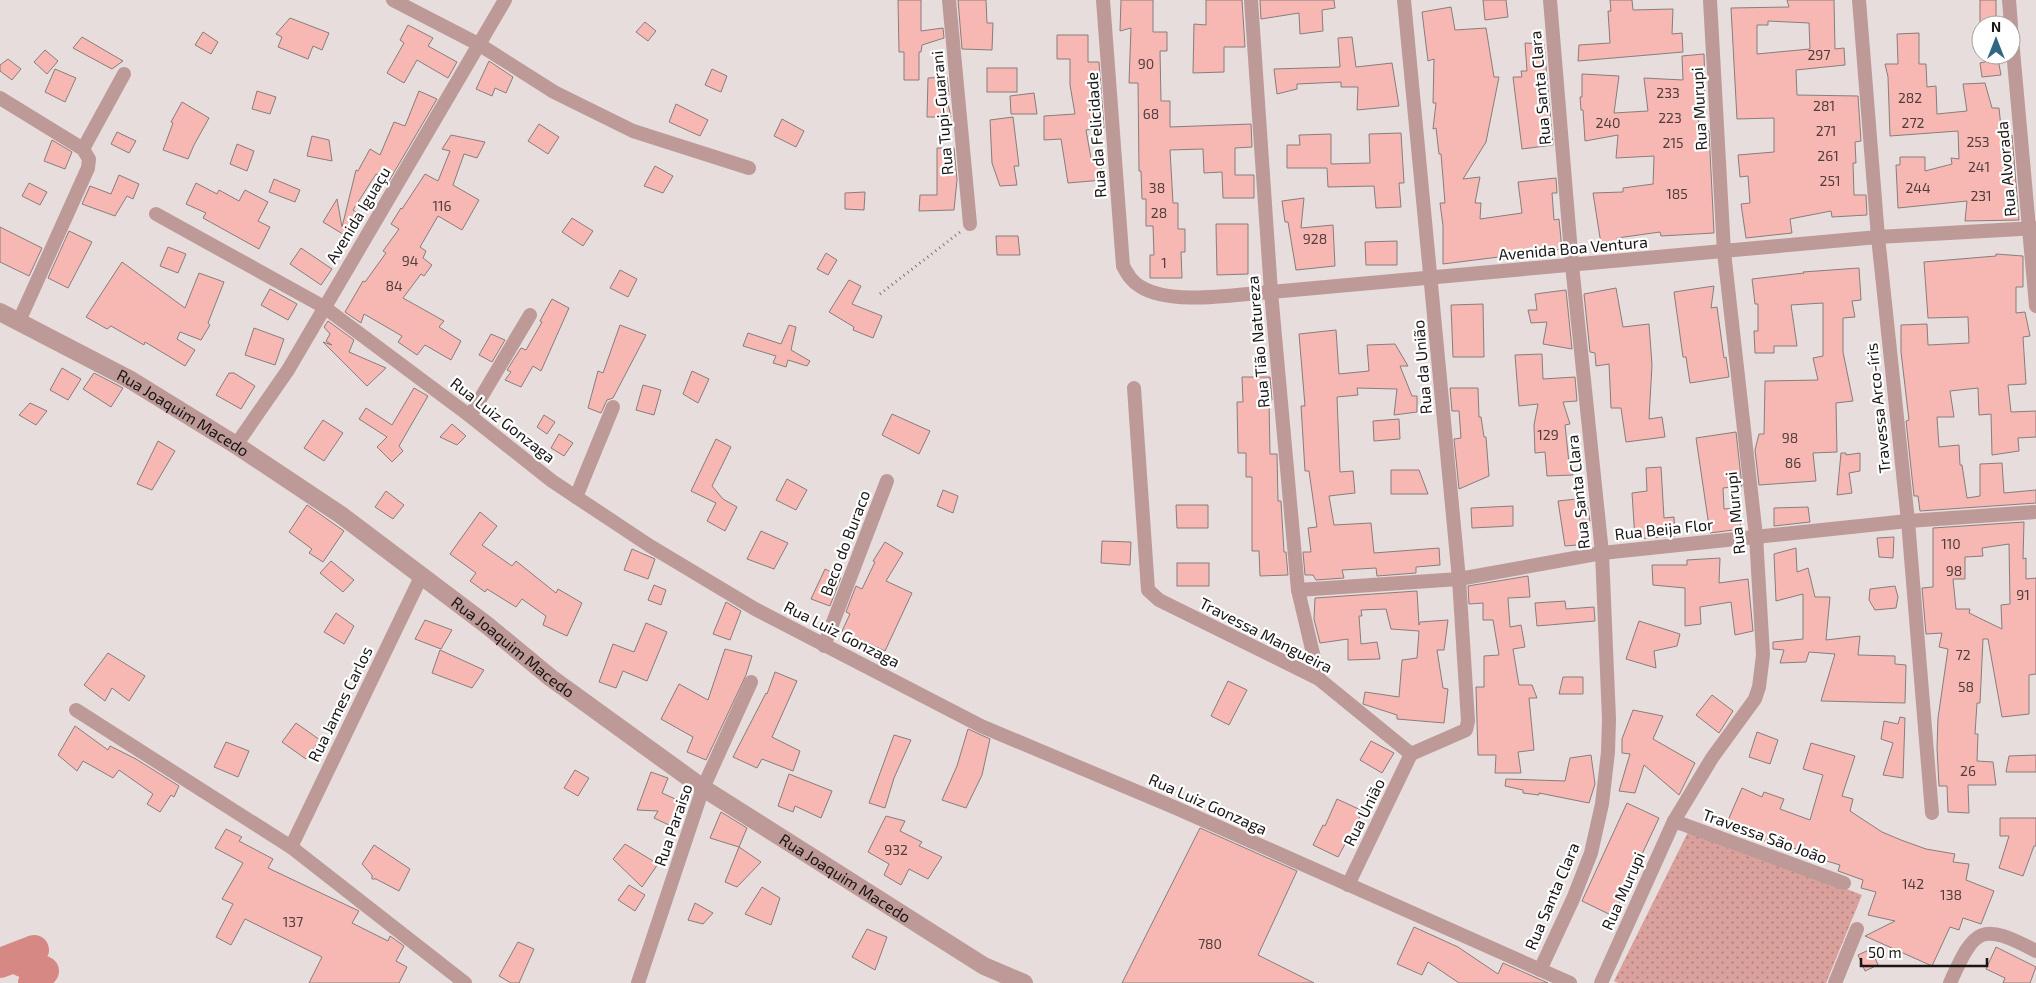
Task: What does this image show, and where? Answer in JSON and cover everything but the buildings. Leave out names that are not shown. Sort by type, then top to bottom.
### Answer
[{"type":"street","points":[[393,0],[480,45],[554,92],[633,131],[749,168]]},
{"type":"street","name":"Avenida Iguaçu","points":[[236,445],[288,370],[505,0]]},
{"type":"street","name":"Rua Tupi-Guarani","points":[[949,0],[970,224]]},
{"type":"street","name":"Rua da Felicidade","points":[[1103,0],[1123,266]]},
{"type":"street","name":"Rua Tião Natureza","points":[[1251,0],[1271,292],[1298,590],[1318,679]]},
{"type":"street","name":"Rua da União","points":[[1404,0],[1432,278],[1459,579],[1468,720],[1466,730],[1411,754]]},
{"type":"street","name":"Rua Santa Clara","points":[[1540,970],[1574,899],[1591,854],[1602,804],[1608,752],[1609,719],[1602,554],[1572,265],[1550,0]]},
{"type":"street","name":"Rua Murupi","points":[[1601,983],[1674,821],[1712,758],[1755,699],[1759,687],[1763,655],[1756,536],[1724,252],[1710,0]]},
{"type":"street","name":"Travessa Arco-íris","points":[[1860,0],[1878,237],[1908,522],[1932,813]]},
{"type":"street","name":"Rua Alvorada","points":[[2008,0],[2010,15]]},
{"type":"street","name":"Rua Alvorada","points":[[2015,65],[2032,227],[2036,306]]},
{"type":"street","points":[[19,321],[88,168],[86,152],[124,74]]},
{"type":"street","points":[[0,98],[86,152]]},
{"type":"street","name":"Rua Luiz Gonzaga","points":[[156,214],[324,306],[470,416],[552,481],[650,546],[755,609],[981,726],[1176,808],[1569,983]]},
{"type":"street","name":"Avenida Boa Ventura","points":[[1123,266],[1128,276],[1142,287],[1163,294],[1187,297],[1271,292],[1878,237],[2032,227]]},
{"type":"street","name":"Rua Joaquim Macedo","points":[[0,312],[129,379],[236,445],[341,515],[488,626],[550,678],[703,788],[984,966],[1024,983]]},
{"type":"street","points":[[470,416],[530,315]]},
{"type":"street","name":"Travessa Mangueira","points":[[1134,388],[1148,590],[1159,600],[1318,679],[1411,754]]},
{"type":"street","points":[[576,497],[612,407]]},
{"type":"street","name":"Beco do Buraco","points":[[824,646],[887,481]]},
{"type":"street","name":"Rua Beija Flor","points":[[1298,590],[1459,579],[1602,554],[1756,536],[2036,512]]},
{"type":"street","name":"Rua James Carlos","points":[[291,847],[421,577]]},
{"type":"street","name":"Rua Paraiso","points":[[638,983],[703,788],[751,682]]},
{"type":"street","points":[[76,710],[291,847],[465,983]]},
{"type":"street","name":"Rua União","points":[[1348,885],[1411,754]]},
{"type":"street","name":"Travessa São João","points":[[1674,821],[1844,884]]},
{"type":"street","points":[[1836,983],[1857,929]]},
{"type":"street","points":[[1950,983],[1960,962],[1976,938],[1993,932],[2006,935],[2036,951]]},
{"type":"path","points":[[880,294],[970,224]]},
{"type":"shaded area","points":[[1690,828],[1862,895],[1826,983],[1618,983],[1614,981]]},
{"type":"waterway","points":[[0,963],[34,950],[20,961],[44,971],[33,983]]}]
